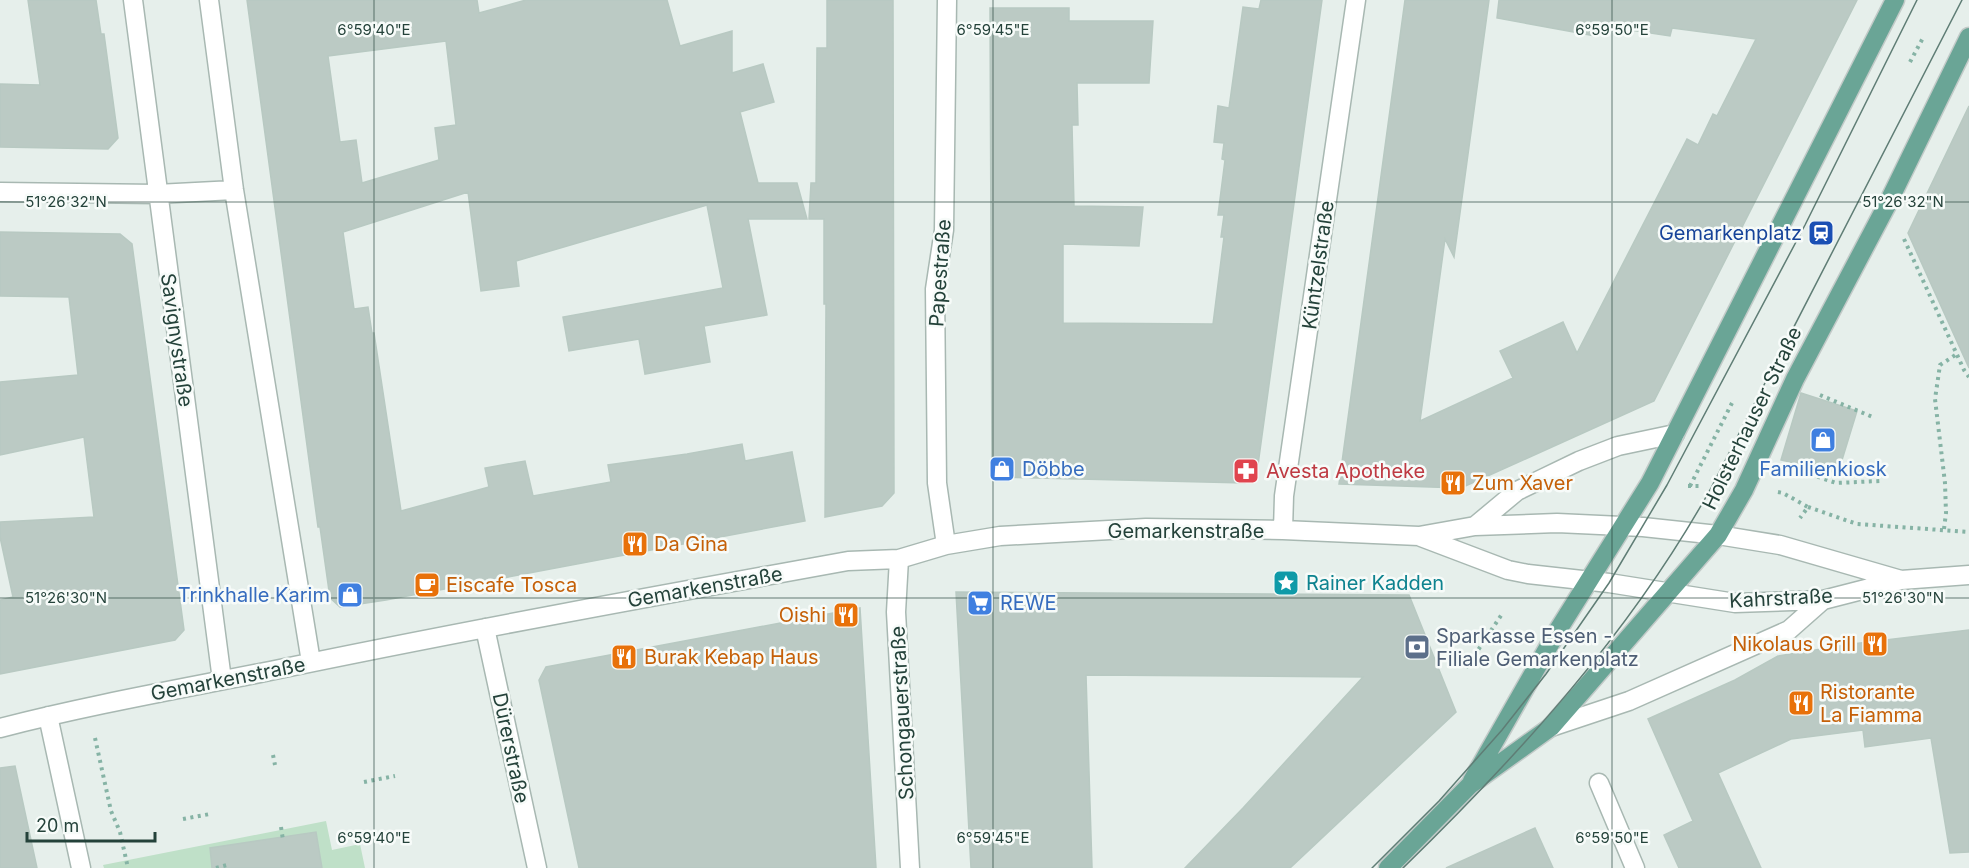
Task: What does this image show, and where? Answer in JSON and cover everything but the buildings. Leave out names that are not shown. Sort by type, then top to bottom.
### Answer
[{"type":"main road","name":"Holsterhauser Straße","points":[[1470,785],[1558,630],[1650,483],[1894,0]]},
{"type":"main road","name":"Holsterhauser Straße","points":[[1388,868],[1470,785],[1551,727],[1718,535],[1744,490],[1795,379],[1888,203],[1969,37]]},
{"type":"street","name":"Savignystraße","points":[[133,0],[222,680]]},
{"type":"street","points":[[209,0],[234,190],[311,662]]},
{"type":"street","name":"Papestraße","points":[[946,545],[937,483],[935,289],[944,230],[947,0]]},
{"type":"street","name":"Küntzelstraße","points":[[1283,530],[1284,496],[1356,0]]},
{"type":"street","points":[[0,192],[157,194],[234,190]]},
{"type":"street","points":[[1475,526],[1517,490],[1579,460],[1618,446],[1675,434]]},
{"type":"street","name":"Gemarkenstraße","points":[[0,728],[222,680],[485,628],[848,561],[899,559],[946,545],[1000,536],[1146,528],[1283,530],[1419,536],[1475,526],[1557,523],[1624,525]]},
{"type":"street","name":"Kahrstraße","points":[[1624,525],[1718,535],[1780,545],[1901,580]]},
{"type":"street","name":"Gemarkenstraße","points":[[1419,536],[1508,570],[1589,580]]},
{"type":"street","name":"Schongauerstraße","points":[[899,559],[896,612],[910,868]]},
{"type":"street","name":"Kahrstraße","points":[[1589,580],[1736,603],[1823,600],[1901,580],[1969,575]]},
{"type":"street","points":[[1551,727],[1629,701],[1789,630],[1823,600]]},
{"type":"street","name":"Dürerstraße","points":[[485,628],[537,868]]},
{"type":"street","points":[[48,716],[81,868]]},
{"type":"street","points":[[1599,783],[1635,868]]},
{"type":"path","points":[[1910,62],[1924,36]]},
{"type":"path","points":[[1903,235],[1969,377]]},
{"type":"path","points":[[1944,529],[1945,483],[1935,399],[1940,365],[1957,354]]},
{"type":"path","points":[[1812,391],[1875,418]]},
{"type":"path","points":[[1690,486],[1732,403]]},
{"type":"path","points":[[1788,467],[1836,483],[1880,481]]},
{"type":"path","points":[[1781,483],[1783,493]]},
{"type":"path","points":[[1683,486],[1703,486]]},
{"type":"path","points":[[1775,492],[1783,493],[1808,507],[1857,524],[1969,532]]},
{"type":"path","points":[[1795,524],[1808,507]]},
{"type":"path","points":[[1466,668],[1502,614]]},
{"type":"path","points":[[94,735],[111,812],[120,832],[128,868]]},
{"type":"path","points":[[273,755],[274,765]]},
{"type":"path","points":[[364,782],[395,776]]},
{"type":"path","points":[[183,819],[210,814]]},
{"type":"path","points":[[281,827],[284,840]]},
{"type":"path","points":[[216,868],[227,865],[228,868]]},
{"type":"green space","points":[[326,821],[332,850],[360,844],[365,868],[104,868],[103,865]]},
{"type":"tram line","points":[[1372,868],[1439,801],[1502,730],[1546,674],[1609,583],[1667,485],[1805,225],[1917,0]]},
{"type":"tram line","points":[[1403,868],[1489,781],[1571,689],[1610,641],[1680,541],[1711,488],[1962,0]]},
{"type":"place","name":"Gemarkenplatz","points":[[1821,233]]},
{"type":"place","name":"Familienkiosk","points":[[1823,440]]},
{"type":"place","name":"Döbbe","points":[[1002,469]]},
{"type":"place","name":"Avesta Apotheke","points":[[1246,471]]},
{"type":"place","name":"Zum Xaver","points":[[1453,483]]},
{"type":"place","name":"Da Gina","points":[[635,544]]},
{"type":"place","name":"Rainer Kadden","points":[[1286,583]]},
{"type":"place","name":"Eiscafe Tosca","points":[[427,585]]},
{"type":"place","name":"Trinkhalle Karim","points":[[350,595]]},
{"type":"place","name":"REWE","points":[[980,603]]},
{"type":"place","name":"Oishi","points":[[846,615]]},
{"type":"place","name":"Nikolaus Grill","points":[[1875,644]]},
{"type":"place","name":"Sparkasse Essen - Filiale Gemarkenplatz","points":[[1417,647]]},
{"type":"place","name":"Burak Kebap Haus","points":[[624,657]]},
{"type":"place","name":"Ristorante La Fiamma","points":[[1801,703]]}]
